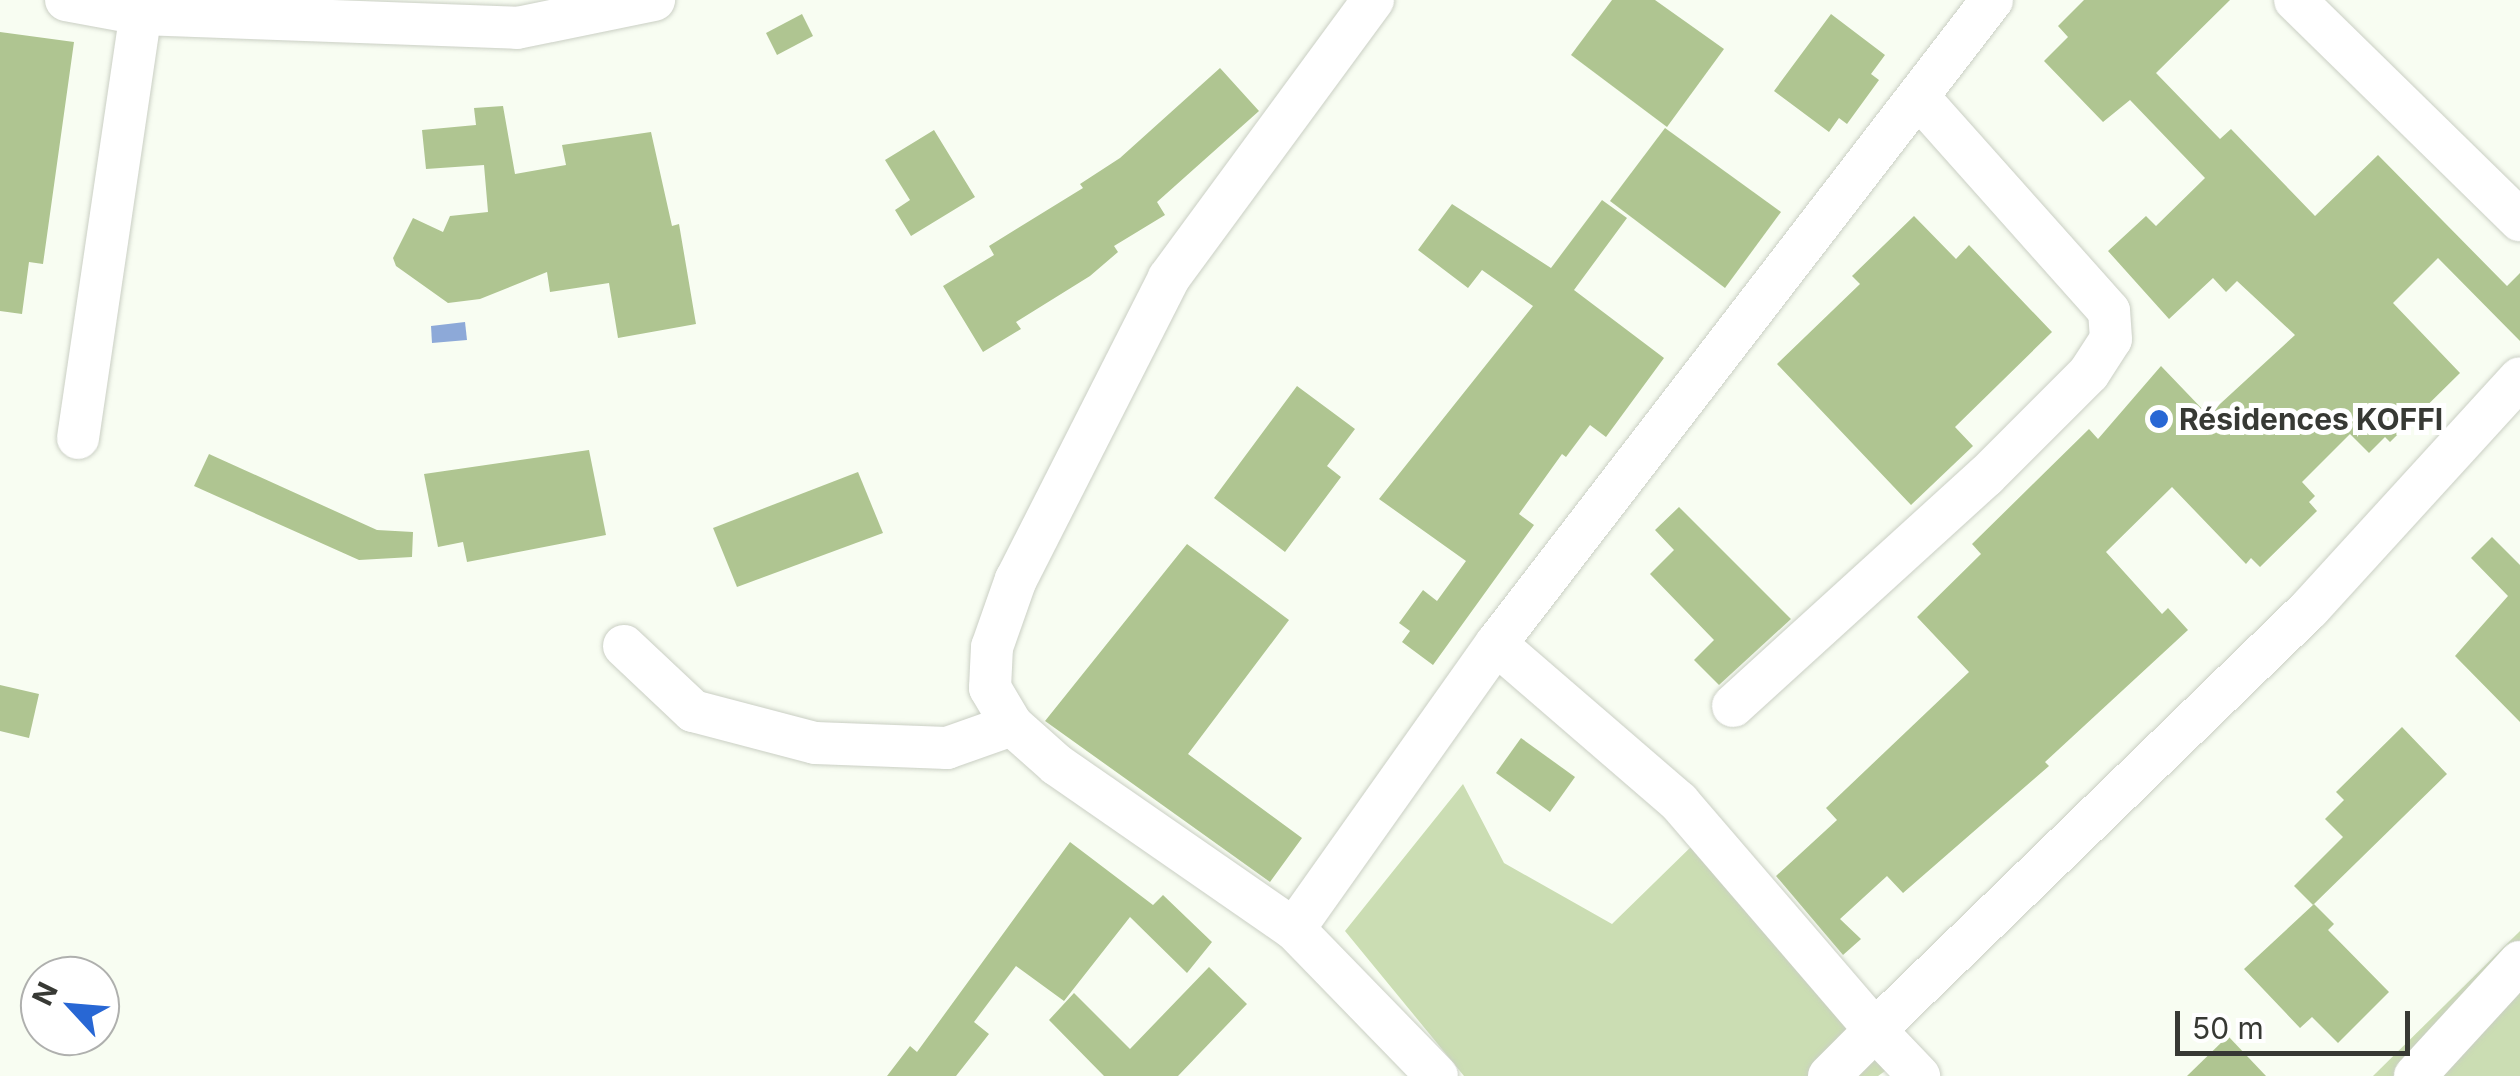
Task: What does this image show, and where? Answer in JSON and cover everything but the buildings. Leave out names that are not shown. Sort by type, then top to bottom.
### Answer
[{"type":"street","points":[[66,0],[517,28],[654,0]]},
{"type":"street","points":[[1373,0],[1169,278],[1024,562],[992,647],[990,688],[1012,724],[1057,764],[1294,928],[1437,1076]]},
{"type":"street","points":[[1294,928],[1496,644],[1920,99],[1992,0]]},
{"type":"street","points":[[2295,0],[2520,220]]},
{"type":"street","points":[[78,438],[142,7]]},
{"type":"street","points":[[1733,706],[1985,477],[2089,374],[2112,339],[2109,310],[1920,99]]},
{"type":"street","points":[[1829,1076],[2310,608],[2520,378]]},
{"type":"street","points":[[1496,644],[1679,802],[1919,1076]]},
{"type":"street","points":[[624,646],[693,711],[815,743],[947,748],[1012,724]]},
{"type":"street","points":[[2415,1076],[2513,984]]},
{"type":"green space","points":[[1463,784],[1504,863],[1612,924],[1697,841],[1902,1059],[1878,1076],[1464,1076],[1345,931]]},
{"type":"green space","points":[[2520,931],[2520,1076],[2373,1076]]},
{"type":"water","points":[[465,322],[467,340],[432,343],[431,326]]},
{"type":"place","name":"Résidences KOFFI","points":[[2159,419]]}]
